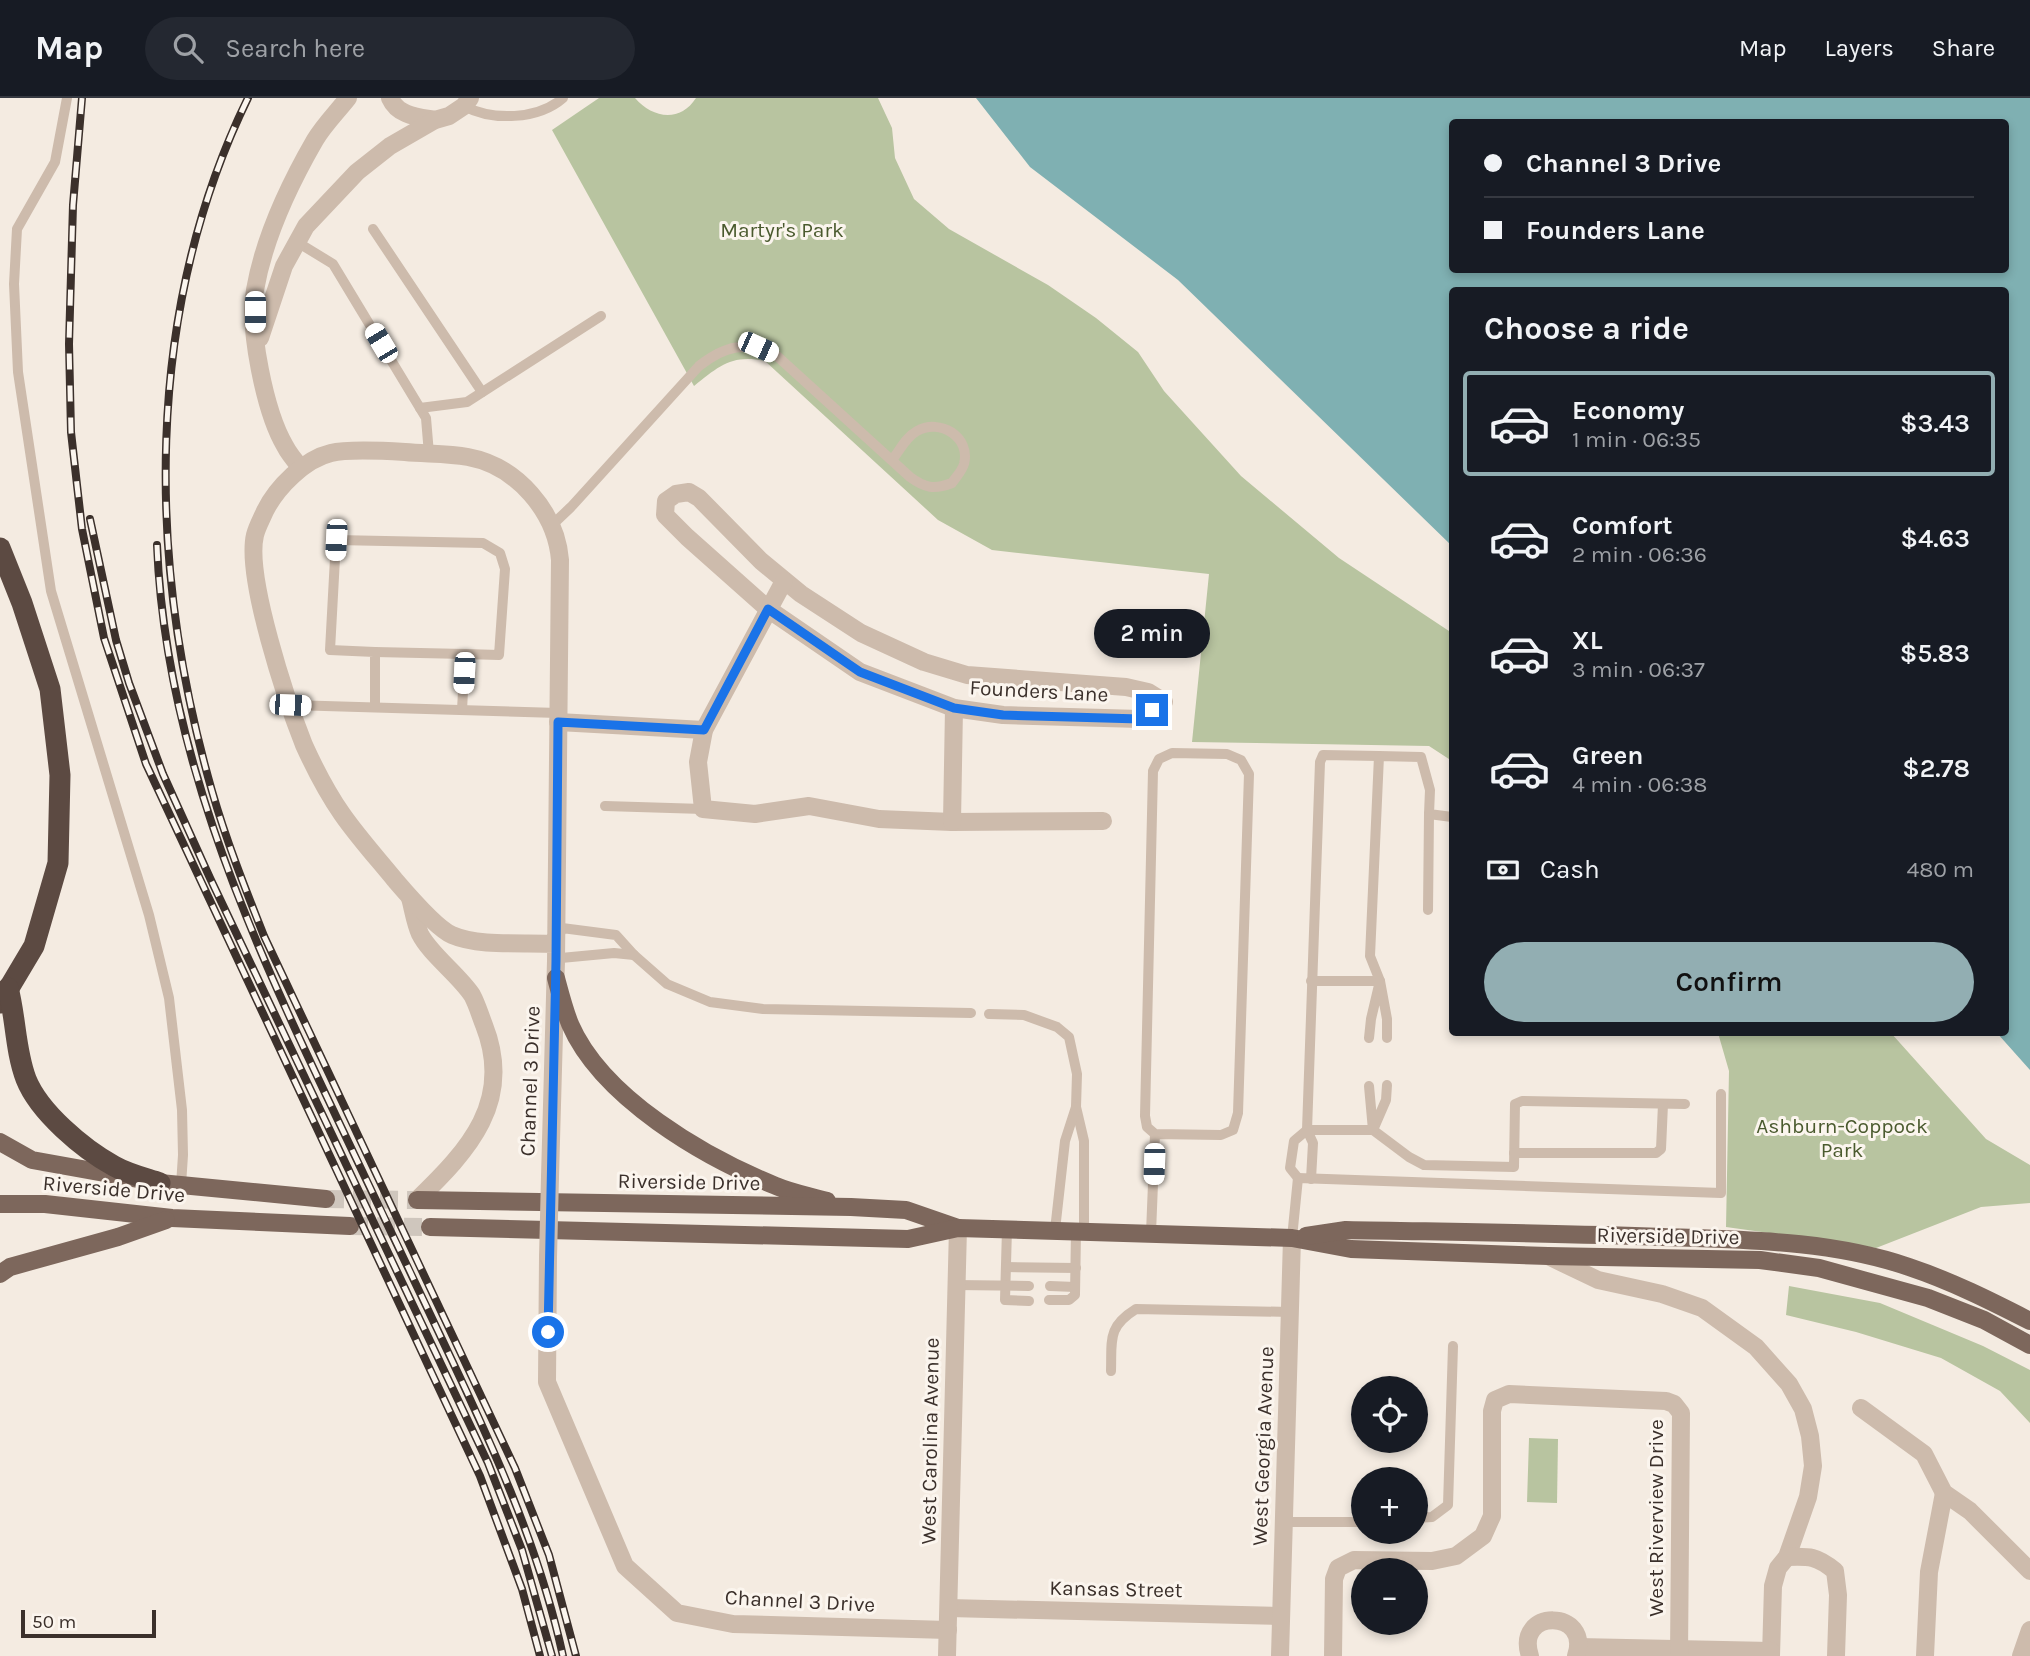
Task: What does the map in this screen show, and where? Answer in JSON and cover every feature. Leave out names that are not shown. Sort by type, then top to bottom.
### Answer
[{"type":"highway","points":[[0,548],[22,603],[50,689],[60,775],[58,863],[34,946],[4,995],[15,1014],[17,1043],[26,1080],[46,1110],[76,1139],[115,1167],[170,1184]]},
{"type":"main road","points":[[555,978],[570,1024],[581,1044],[631,1100],[661,1124],[714,1158],[778,1187],[851,1208]]},
{"type":"main road","name":"Riverside Drive","points":[[0,1142],[32,1160],[170,1184],[326,1199]]},
{"type":"main road","points":[[0,1142],[0,1159]]},
{"type":"main road","name":"Riverside Drive","points":[[417,1200],[906,1210],[958,1227],[1292,1238],[1351,1249],[1760,1260],[1819,1268],[1928,1298],[1984,1320],[2030,1345]]},
{"type":"main road","name":"Riverside Drive","points":[[0,1204],[45,1204],[172,1218],[350,1226]]},
{"type":"main road","points":[[0,1274],[10,1267],[117,1237],[172,1218]]},
{"type":"main road","name":"Riverside Drive","points":[[430,1227],[908,1239],[958,1227]]},
{"type":"main road","name":"Riverside Drive","points":[[1292,1238],[1360,1230],[1687,1238],[1821,1247],[1908,1267],[1981,1296],[2030,1321]]},
{"type":"street","points":[[301,468],[284,445],[255,352],[254,291],[283,202],[316,138],[348,98]]},
{"type":"street","points":[[390,98],[392,103],[407,115],[435,120]]},
{"type":"street","points":[[255,352],[284,266],[306,226],[357,172],[390,146],[435,120],[449,116],[467,102]]},
{"type":"street","name":"Channel 3 Drive","points":[[556,944],[475,941],[450,935],[410,898],[342,813],[305,746],[290,705],[259,592],[255,567],[255,536],[265,510],[279,489],[301,468],[331,453],[429,454],[484,461],[534,496],[552,525],[558,541],[556,944],[547,1382],[625,1566],[677,1613],[733,1624],[948,1630]]},
{"type":"street","name":"Founders Lane","points":[[689,492],[699,498],[761,561],[801,594],[861,633],[924,662],[967,675],[1126,687],[1148,692],[1164,702],[1140,719],[1003,715],[954,708],[860,672],[768,609],[665,515],[666,501],[676,494],[689,492]]},
{"type":"street","points":[[785,581],[704,730],[698,762],[703,808],[755,814],[808,806],[879,819],[953,822],[1103,821]]},
{"type":"street","points":[[953,822],[954,708]]},
{"type":"street","points":[[558,717],[704,730]]},
{"type":"street","points":[[410,898],[421,935],[472,996],[494,1057],[495,1075],[489,1107],[483,1122],[458,1156],[417,1200]]},
{"type":"street","name":"West Carolina Avenue","points":[[947,1656],[958,1227]]},
{"type":"street","name":"West Georgia Avenue","points":[[1280,1656],[1292,1238]]},
{"type":"street","points":[[1530,1656],[1528,1640],[1531,1632],[1543,1621],[1552,1619],[1568,1624],[1577,1638],[1577,1651],[1771,1654],[1773,1586],[1778,1568],[1787,1557],[1808,1497],[1813,1466],[1810,1436],[1803,1409],[1789,1384],[1756,1347],[1702,1308],[1662,1294],[1598,1280],[1548,1256]]},
{"type":"street","name":"West Riverview Drive","points":[[1333,1656],[1334,1579],[1338,1568],[1354,1559],[1432,1561],[1456,1556],[1483,1536],[1492,1516],[1494,1400],[1509,1394],[1666,1401],[1674,1404],[1681,1413],[1679,1652]]},
{"type":"street","points":[[1861,1408],[1924,1454],[1944,1493],[1970,1511],[2030,1571]]},
{"type":"street","points":[[1925,1656],[1929,1572],[1944,1493]]},
{"type":"street","points":[[1787,1557],[1810,1556],[1825,1563],[1835,1572],[1838,1595],[1836,1656]]},
{"type":"street","name":"Kansas Street","points":[[950,1608],[1281,1616]]},
{"type":"street","points":[[2021,1656],[2030,1630]]},
{"type":"lane","points":[[67,98],[55,162],[17,229],[14,284],[18,372],[51,591],[149,915],[169,998],[182,1110],[170,1184]]},
{"type":"lane","points":[[467,102],[484,115],[523,114],[542,110],[563,98]]},
{"type":"lane","points":[[373,229],[482,392]]},
{"type":"lane","points":[[297,242],[333,264],[423,412],[429,454]]},
{"type":"lane","points":[[423,412],[467,402],[601,316]]},
{"type":"lane","points":[[552,525],[699,366],[716,353],[735,347],[758,347],[777,356],[915,481],[931,489],[952,483],[964,464],[964,454],[950,430],[934,426],[916,432],[892,460]]},
{"type":"lane","points":[[336,540],[483,542],[500,553],[505,569],[499,655],[465,654],[330,650],[336,540]]},
{"type":"lane","points":[[375,652],[375,707]]},
{"type":"lane","points":[[462,710],[465,654]]},
{"type":"lane","points":[[290,705],[462,710],[558,717]]},
{"type":"lane","points":[[1151,1233],[1155,1135],[1147,1127],[1145,1116],[1153,771],[1159,759],[1172,753],[1227,754],[1241,760],[1249,774],[1238,1113],[1233,1130],[1221,1135],[1155,1135]]},
{"type":"lane","points":[[1311,1179],[1313,1143],[1307,1130],[1311,981],[1320,762],[1323,755],[1421,757],[1430,790],[1428,910]]},
{"type":"lane","points":[[1379,756],[1370,956],[1380,981],[1387,1019],[1387,1038]]},
{"type":"lane","points":[[605,806],[703,808]]},
{"type":"lane","points":[[1429,814],[1449,817]]},
{"type":"lane","points":[[634,955],[614,953],[561,958],[556,944],[562,928],[616,935],[667,984],[710,1002],[763,1009],[971,1013]]},
{"type":"lane","points":[[1311,981],[1380,981]]},
{"type":"lane","points":[[1369,1038],[1380,981]]},
{"type":"lane","points":[[989,1014],[1024,1015],[1057,1027],[1069,1037],[1077,1074],[1076,1107],[1084,1141],[1075,1295],[1069,1300],[1049,1300]]},
{"type":"lane","points":[[1373,1130],[1386,1100],[1387,1085]]},
{"type":"lane","points":[[1369,1086],[1373,1130]]},
{"type":"lane","points":[[1298,1178],[1721,1193],[1721,1094]]},
{"type":"lane","points":[[1292,1238],[1298,1178],[1290,1168],[1294,1141],[1307,1130],[1373,1130],[1424,1165],[1514,1167],[1515,1104],[1522,1101],[1685,1104]]},
{"type":"lane","points":[[1514,1153],[1656,1153],[1661,1149],[1663,1104]]},
{"type":"lane","points":[[1055,1230],[1065,1141],[1076,1107]]},
{"type":"lane","points":[[1007,1229],[1005,1300],[1029,1301]]},
{"type":"lane","points":[[1006,1267],[1076,1268]]},
{"type":"lane","points":[[956,1285],[1030,1286]]},
{"type":"lane","points":[[1050,1286],[1075,1287]]},
{"type":"lane","points":[[1111,1371],[1112,1333],[1121,1318],[1136,1309],[1290,1312]]},
{"type":"lane","points":[[1428,1517],[1448,1505],[1453,1346]]},
{"type":"lane","points":[[1283,1522],[1351,1522]]},
{"type":"green space","name":"Martyr's Park","points":[[599,98],[635,98],[649,110],[666,115],[682,111],[696,98],[878,98],[892,128],[895,158],[914,199],[949,229],[1048,285],[1096,318],[1138,352],[1164,391],[1241,476],[1339,558],[1449,631],[1449,759],[1429,746],[1192,742],[1209,574],[992,550],[938,520],[765,361],[744,359],[726,363],[694,386],[552,130]]},
{"type":"green space","name":"Ashburn-Coppock Park","points":[[1719,1036],[1894,1036],[1986,1139],[2030,1165],[2030,1203],[1981,1207],[1876,1248],[1726,1227],[1729,1071]]},
{"type":"green space","points":[[1789,1286],[1880,1303],[1983,1346],[2030,1370],[2030,1423],[2000,1391],[1941,1358],[1856,1332],[1786,1315]]},
{"type":"green space","points":[[1529,1438],[1558,1439],[1557,1503],[1527,1502]]},
{"type":"water","points":[[976,98],[2030,98],[2030,1070],[2000,1036],[2009,1036],[2009,287],[1449,287],[1449,543],[1178,280],[1030,167]]},
{"type":"tunnel","points":[[326,1199],[417,1200]]},
{"type":"tunnel","points":[[350,1226],[430,1227]]},
{"type":"railway","points":[[82,98],[73,205],[69,344],[71,432],[82,529],[104,638],[146,764],[480,1476],[522,1589],[540,1656]]},
{"type":"railway","points":[[248,98],[214,180],[189,265],[173,352],[166,440],[167,529],[175,618],[191,705],[217,809],[264,936],[515,1468],[549,1555],[576,1656]]},
{"type":"railway","points":[[90,519],[116,640],[163,774],[488,1463],[522,1550],[552,1656]]},
{"type":"railway","points":[[157,545],[163,618],[175,689],[213,828],[238,896],[295,1029],[494,1451],[540,1572],[563,1656]]},
{"type":"route","points":[[548,1332],[558,722],[704,730],[768,609],[860,672],[954,708],[1003,715],[1140,719],[1152,710]]}]
